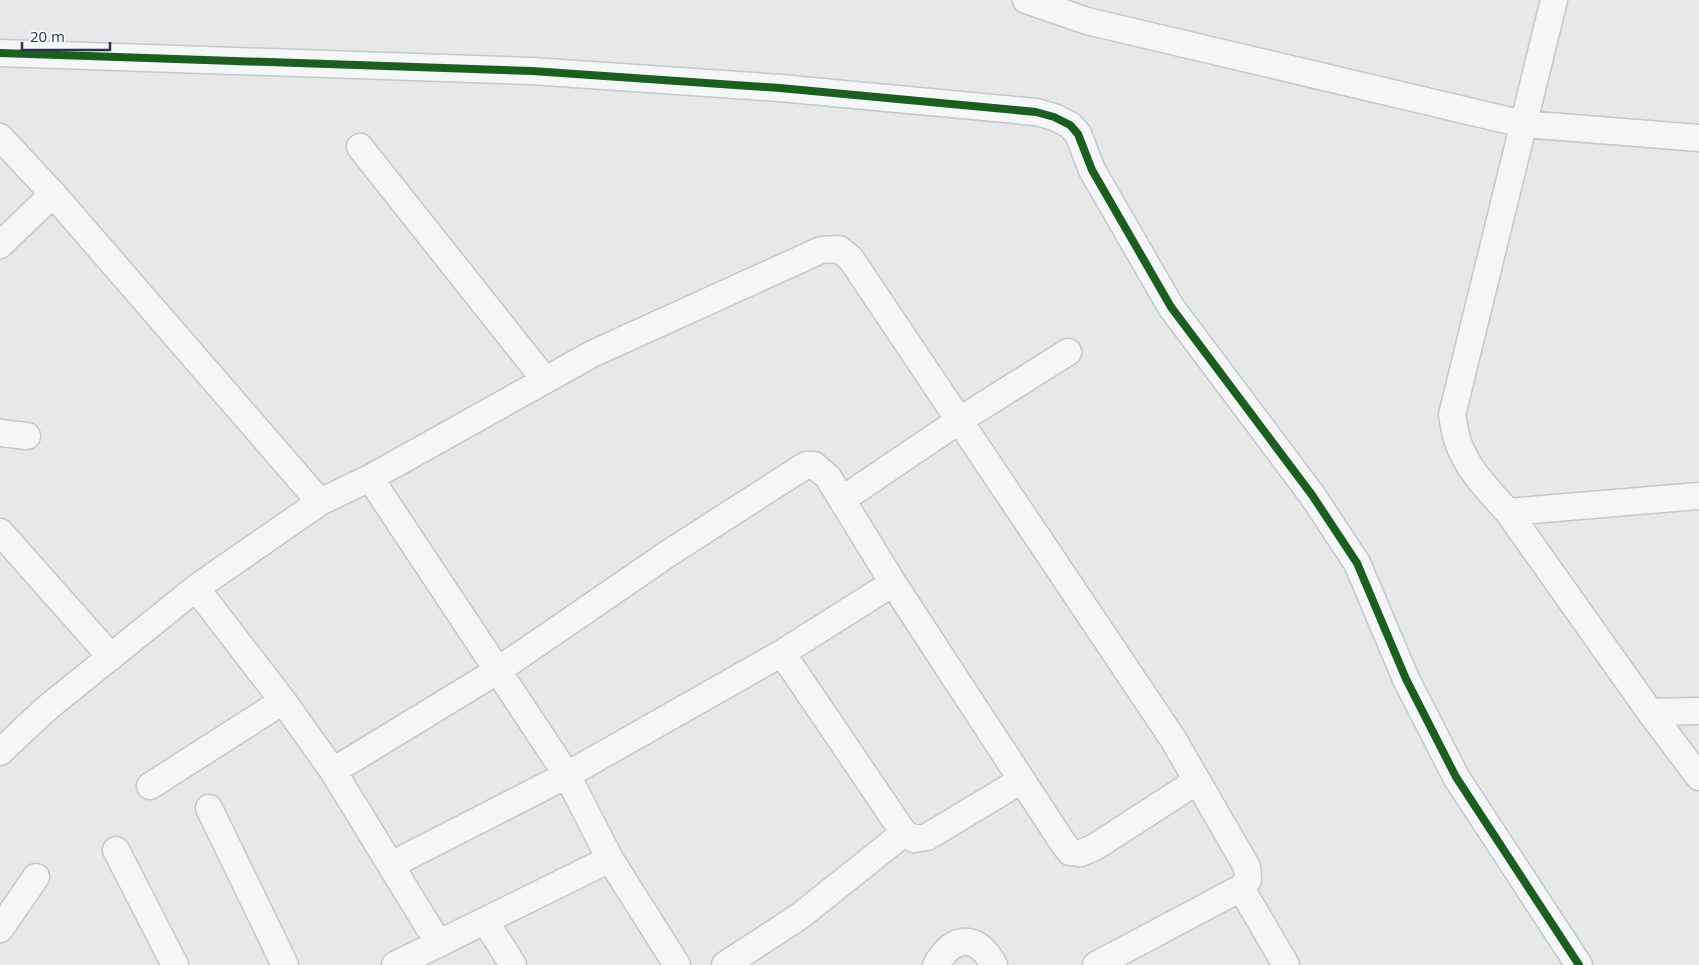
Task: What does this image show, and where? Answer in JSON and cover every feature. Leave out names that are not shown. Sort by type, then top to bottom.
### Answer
[{"type":"street","points":[[1026,0],[1087,21],[1523,124],[1699,138]]},
{"type":"street","points":[[1554,0],[1452,415],[1458,442],[1469,464],[1489,491],[1508,512],[1650,712],[1699,777]]},
{"type":"street","points":[[0,54],[542,72],[780,88],[1036,112],[1054,117],[1070,125],[1078,134],[1092,170],[1172,306],[1312,495],[1357,563],[1406,679],[1456,777],[1579,965]]},
{"type":"street","points":[[0,137],[53,194],[320,502]]},
{"type":"street","points":[[360,146],[545,380]]},
{"type":"street","points":[[0,245],[53,194]]},
{"type":"street","points":[[0,752],[47,708],[196,588],[320,502],[370,478],[592,354],[821,250],[839,249],[851,259],[1173,739],[1246,867],[1248,880],[1241,888],[1096,965]]},
{"type":"street","points":[[843,499],[960,420],[1068,352]]},
{"type":"street","points":[[0,433],[27,436]]},
{"type":"street","points":[[333,771],[497,671],[799,468],[806,465],[814,465],[828,477],[843,499],[893,584],[1070,852],[1081,853],[1095,847],[1197,781]]},
{"type":"street","points":[[370,478],[567,775],[610,859],[677,965]]},
{"type":"street","points":[[1508,512],[1699,496]]},
{"type":"street","points":[[0,532],[111,657]]},
{"type":"street","points":[[391,865],[567,775],[782,653],[893,584]]},
{"type":"street","points":[[196,588],[333,771],[439,944]]},
{"type":"street","points":[[782,653],[904,833],[914,840],[927,837],[1022,780]]},
{"type":"street","points":[[150,786],[283,702]]},
{"type":"street","points":[[1650,712],[1699,711]]},
{"type":"street","points":[[209,808],[285,965]]},
{"type":"street","points":[[725,965],[800,916],[904,833]]},
{"type":"street","points":[[116,850],[175,965]]},
{"type":"street","points":[[400,964],[610,859]]},
{"type":"street","points":[[0,929],[36,877]]},
{"type":"street","points":[[1241,888],[1286,965]]},
{"type":"street","points":[[486,922],[513,965]]},
{"type":"street","points":[[936,965],[951,946],[964,941],[976,943],[987,953],[994,965]]},
{"type":"cycle path","points":[[0,53],[532,71],[780,88],[1036,112],[1054,117],[1070,125],[1078,134],[1092,170],[1171,307],[1312,495],[1357,563],[1406,679],[1456,777],[1579,965]]}]
